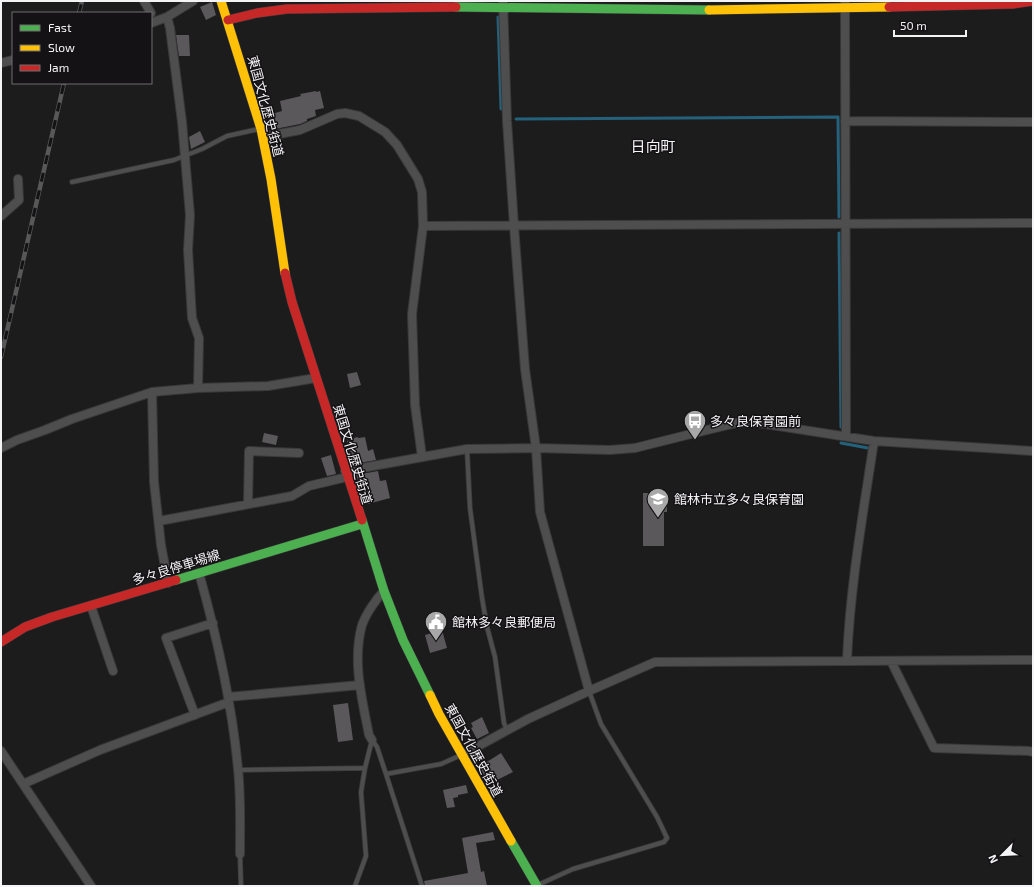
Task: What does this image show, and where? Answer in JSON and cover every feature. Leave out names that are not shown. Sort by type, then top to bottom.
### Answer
[{"type":"main road","name":"東国文化歴史街道","points":[[221,1],[262,133],[289,289],[384,591],[403,640],[422,681],[536,886]]},
{"type":"main road","points":[[228,20],[254,13],[280,9],[503,4],[665,10],[845,4],[1013,4],[1033,1]]},
{"type":"main road","name":"多々良停車場線","points":[[1,642],[14,632],[37,622],[362,524]]},
{"type":"street","points":[[144,1],[150,12]]},
{"type":"street","points":[[153,22],[167,17],[193,1]]},
{"type":"street","points":[[503,4],[507,121],[514,226],[526,368],[536,448],[540,512],[589,691]]},
{"type":"street","points":[[845,4],[846,436]]},
{"type":"street","points":[[167,17],[170,28],[185,156],[190,215],[188,250],[192,318],[199,338],[198,388]]},
{"type":"street","points":[[1,63],[12,60]]},
{"type":"street","points":[[262,133],[300,130],[337,114],[345,113],[359,116],[385,132],[397,145],[418,179],[422,192],[423,226],[412,314],[415,405],[422,457]]},
{"type":"street","points":[[845,121],[1033,122]]},
{"type":"street","points":[[1,216],[19,200],[18,179]]},
{"type":"street","points":[[423,226],[1033,223]]},
{"type":"street","points":[[1,448],[17,440],[72,419],[152,392],[198,388],[268,386],[316,378]]},
{"type":"street","points":[[152,392],[154,482],[161,545],[168,583]]},
{"type":"street","points":[[158,520],[292,496],[309,486],[346,474],[422,457],[467,449],[536,448],[610,450],[635,448],[736,423],[752,422],[874,440],[1033,451]]},
{"type":"street","points":[[846,660],[849,617],[861,523],[874,440]]},
{"type":"street","points":[[248,504],[249,451],[299,453]]},
{"type":"street","points":[[199,573],[213,623],[228,699],[238,770],[240,854]]},
{"type":"street","points":[[372,740],[369,735],[360,685],[358,654],[363,624],[377,599],[384,591]]},
{"type":"street","points":[[91,606],[113,671]]},
{"type":"street","points":[[195,715],[166,638],[213,623]]},
{"type":"street","points":[[462,755],[507,730],[589,691],[655,662],[1033,660]]},
{"type":"street","points":[[891,661],[934,748],[1033,752]]},
{"type":"street","points":[[23,784],[100,750],[195,715],[228,699],[360,685]]},
{"type":"street","points":[[1,751],[91,886]]},
{"type":"lane","points":[[72,182],[174,160],[226,136],[262,133]]},
{"type":"lane","points":[[467,449],[470,508],[482,598],[487,627],[495,658],[504,723],[507,730]]},
{"type":"lane","points":[[536,886],[573,869],[664,842],[668,838],[601,724],[589,691]]},
{"type":"lane","points":[[355,886],[366,856],[361,792],[372,740]]},
{"type":"lane","points":[[372,740],[377,747],[422,886]]},
{"type":"lane","points":[[386,774],[441,764],[462,755]]},
{"type":"lane","points":[[238,770],[365,768]]},
{"type":"lane","points":[[240,854],[241,886]]},
{"type":"building","points":[[212,2],[216,15],[206,20],[200,7]]},
{"type":"building","points":[[176,35],[189,35],[190,56],[179,56]]},
{"type":"building","points":[[320,91],[324,108],[315,110],[316,116],[307,119],[307,121],[300,124],[275,129],[272,114],[282,111],[280,101],[301,96],[300,94]]},
{"type":"building","points":[[200,131],[205,142],[191,149],[189,137]]},
{"type":"building","points":[[357,372],[361,385],[350,388],[347,374]]},
{"type":"building","points":[[264,433],[278,436],[276,445],[262,442]]},
{"type":"building","points":[[357,437],[365,437],[368,451],[373,449],[376,460],[354,464],[347,441]]},
{"type":"building","points":[[331,455],[336,474],[327,476],[321,458]]},
{"type":"building","points":[[378,471],[380,481],[386,480],[390,498],[368,504],[363,484],[360,485],[356,475]]},
{"type":"building","points":[[653,490],[662,490],[662,493],[664,493],[664,500],[667,500],[667,512],[664,512],[664,546],[643,546],[643,493],[652,493]]},
{"type":"building","points":[[442,630],[447,648],[430,653],[425,635]]},
{"type":"building","points":[[348,703],[353,740],[338,742],[333,705]]},
{"type":"building","points":[[482,717],[489,733],[477,739],[471,728],[473,727],[471,723]]},
{"type":"building","points":[[501,753],[513,772],[489,784],[479,767]]},
{"type":"building","points":[[466,785],[468,793],[458,795],[458,797],[453,798],[455,807],[447,808],[443,790]]},
{"type":"building","points":[[493,832],[495,840],[476,843],[481,872],[484,871],[487,886],[425,886],[424,881],[468,873],[462,838]]},
{"type":"waterway","points":[[498,17],[501,109]]},
{"type":"waterway","points":[[516,119],[838,117],[839,217]]},
{"type":"waterway","points":[[839,233],[841,427]]},
{"type":"waterway","points":[[841,443],[868,448]]},
{"type":"railway","points":[[79,12],[82,1]]},
{"type":"railway","points":[[1,357],[64,84]]},
{"type":"traffic: fast","points":[[456,7],[709,10]]},
{"type":"traffic: fast","points":[[362,520],[384,591],[403,640],[430,695]]},
{"type":"traffic: fast","points":[[176,580],[362,524]]},
{"type":"traffic: fast","points":[[511,841],[537,886]]},
{"type":"traffic: slow","points":[[221,1],[261,129],[271,179],[285,273]]},
{"type":"traffic: slow","points":[[709,10],[889,7]]},
{"type":"traffic: slow","points":[[430,695],[439,714],[511,841]]},
{"type":"traffic: jam","points":[[889,7],[1013,4],[1033,1]]},
{"type":"traffic: jam","points":[[228,20],[257,13],[287,9],[456,7]]},
{"type":"traffic: jam","points":[[285,273],[292,302],[362,520]]},
{"type":"traffic: jam","points":[[1,642],[25,627],[52,617],[176,580]]},
{"type":"place","name":"多々良保育園前","points":[[695,440]]},
{"type":"place","name":"館林市立多々良保育園","points":[[658,518]]},
{"type":"place","name":"館林多々良郵便局","points":[[436,642]]},
{"type":"district","name":"日向町","points":[[653,147]]}]
